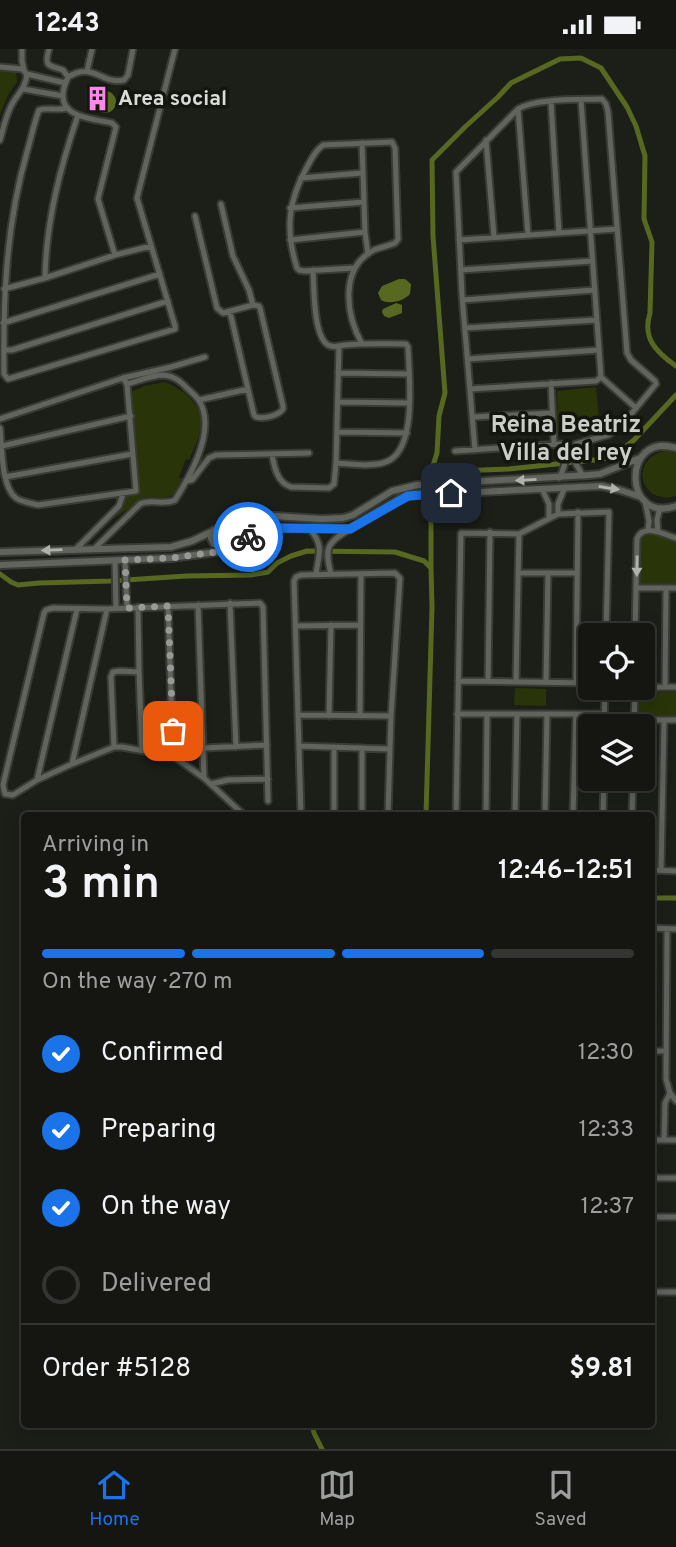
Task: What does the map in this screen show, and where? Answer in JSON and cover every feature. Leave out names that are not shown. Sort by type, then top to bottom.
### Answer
[{"type":"street","points":[[0,141],[2,125],[26,83],[22,49]]},
{"type":"street","points":[[49,49],[47,64],[63,70],[66,80],[63,96],[67,108],[78,115],[112,123],[116,127],[99,199],[115,255]]},
{"type":"street","points":[[87,71],[92,49]]},
{"type":"street","points":[[0,67],[48,79],[66,80],[79,71],[87,71],[122,82],[127,77],[133,49]]},
{"type":"street","points":[[67,108],[56,111],[42,109],[38,112],[23,166],[10,226],[4,289],[4,376],[8,379],[173,330],[176,325],[138,202],[138,192],[175,49]]},
{"type":"street","points":[[45,93],[48,79]]},
{"type":"street","points":[[23,89],[63,96]]},
{"type":"street","points":[[475,450],[456,172],[524,106],[551,101],[601,99],[608,112],[627,353],[656,384],[622,425],[608,435],[576,444],[576,464],[583,476]]},
{"type":"street","points":[[582,100],[601,377],[636,408]]},
{"type":"street","points":[[551,101],[559,233]]},
{"type":"street","points":[[519,109],[528,235]]},
{"type":"street","points":[[45,278],[52,207],[64,156],[78,115]]},
{"type":"street","points":[[486,140],[494,237]]},
{"type":"street","points":[[362,143],[368,254]]},
{"type":"street","points":[[355,268],[299,270],[290,240],[290,208],[313,155],[323,145],[394,143],[398,239],[395,243],[368,254],[355,268],[350,280],[350,308],[362,344]]},
{"type":"street","points":[[301,178],[362,173]]},
{"type":"street","points":[[290,208],[364,202]]},
{"type":"street","points":[[221,204],[233,256],[253,305]]},
{"type":"street","points":[[195,216],[217,309],[223,313],[253,305],[260,308],[283,406],[282,412],[256,418],[230,312]]},
{"type":"street","points":[[459,240],[617,229]]},
{"type":"street","points":[[290,240],[365,232]]},
{"type":"street","points":[[4,289],[151,246]]},
{"type":"street","points":[[461,271],[592,261]]},
{"type":"street","points":[[313,270],[315,312],[322,337],[329,345],[408,344],[407,433],[399,451],[390,460],[378,464],[336,463]]},
{"type":"street","points":[[4,323],[160,274]]},
{"type":"street","points":[[463,300],[594,290]]},
{"type":"street","points":[[4,350],[12,350],[168,301]]},
{"type":"street","points":[[465,328],[596,320]]},
{"type":"street","points":[[272,454],[281,482],[288,486],[331,487],[335,482],[339,346]]},
{"type":"street","points":[[468,359],[599,350]]},
{"type":"street","points":[[0,419],[205,357]]},
{"type":"street","points":[[338,373],[409,374]]},
{"type":"street","points":[[93,549],[144,501],[164,503],[175,500],[198,457],[204,433],[204,415],[199,400],[178,380],[161,375],[125,381]]},
{"type":"street","points":[[470,389],[596,381],[601,377]]},
{"type":"street","points":[[0,428],[9,491],[27,503],[37,505],[136,491],[131,417],[125,381]]},
{"type":"street","points":[[551,383],[554,443]]},
{"type":"street","points":[[199,400],[248,389]]},
{"type":"street","points":[[338,402],[409,403]]},
{"type":"street","points":[[472,417],[552,413]]},
{"type":"street","points":[[2,446],[131,417]]},
{"type":"street","points":[[337,432],[407,433]]},
{"type":"street","points":[[455,451],[554,443],[564,445],[564,469],[559,478]]},
{"type":"street","points":[[350,529],[276,528],[262,531],[216,552],[171,558],[1,566],[1,550],[171,547],[192,541],[245,516],[344,518],[392,491],[417,485],[600,474],[640,458],[655,448],[675,447]]},
{"type":"street","points":[[186,481],[192,480],[209,458],[216,455],[309,453]]},
{"type":"street","points":[[5,477],[132,454]]},
{"type":"street","points":[[640,458],[634,478],[649,521],[648,530]]},
{"type":"street","points":[[558,514],[558,504],[565,487]]},
{"type":"street","points":[[331,574],[328,563],[332,540],[408,496],[601,487],[620,490],[660,508],[674,509]]},
{"type":"street","points":[[542,489],[548,504],[549,518]]},
{"type":"street","points":[[75,550],[119,506],[123,494]]},
{"type":"street","points":[[658,532],[660,508]]},
{"type":"street","points":[[458,681],[576,682],[578,512]]},
{"type":"street","points":[[456,812],[461,533],[519,534],[558,514],[609,512],[606,623]]},
{"type":"street","points":[[107,517],[116,526]]},
{"type":"street","points":[[229,523],[253,520],[250,536]]},
{"type":"street","points":[[310,529],[319,539],[320,546],[316,574]]},
{"type":"street","points":[[94,530],[104,538]]},
{"type":"street","points":[[214,530],[211,541],[216,545],[241,540]]},
{"type":"street","points":[[635,623],[639,534],[648,530],[676,538]]},
{"type":"street","points":[[488,681],[491,532]]},
{"type":"street","points":[[516,681],[519,534]]},
{"type":"street","points":[[125,560],[127,608]]},
{"type":"street","points":[[115,561],[116,609]]},
{"type":"street","points":[[360,716],[361,573]]},
{"type":"street","points":[[301,812],[294,581],[301,575],[395,573],[400,578],[389,749],[388,812]]},
{"type":"street","points":[[519,573],[578,573]]},
{"type":"street","points":[[546,682],[548,573]]},
{"type":"street","points":[[636,588],[676,588]]},
{"type":"street","points":[[665,687],[666,588]]},
{"type":"street","points":[[116,591],[126,590]]},
{"type":"street","points":[[241,812],[204,778],[173,756],[114,747],[37,780],[13,795],[8,795],[3,790],[46,610],[257,602],[263,607],[268,801]]},
{"type":"street","points":[[230,603],[236,747]]},
{"type":"street","points":[[198,604],[204,778]]},
{"type":"street","points":[[168,606],[173,756]]},
{"type":"street","points":[[138,607],[142,750]]},
{"type":"street","points":[[37,780],[77,608]]},
{"type":"street","points":[[72,764],[107,609]]},
{"type":"street","points":[[329,716],[331,625]]},
{"type":"street","points":[[295,626],[360,625]]},
{"type":"street","points":[[114,747],[111,677],[113,672],[139,672]]},
{"type":"street","points":[[655,687],[676,687]]},
{"type":"street","points":[[605,700],[605,714]]},
{"type":"street","points":[[457,714],[576,714],[573,812]]},
{"type":"street","points":[[486,812],[488,714]]},
{"type":"street","points":[[514,812],[517,714]]},
{"type":"street","points":[[545,812],[547,714]]},
{"type":"street","points":[[298,715],[391,716]]},
{"type":"street","points":[[662,870],[664,720]]},
{"type":"street","points":[[655,721],[676,720]]},
{"type":"street","points":[[204,748],[267,745]]},
{"type":"street","points":[[299,746],[389,749]]},
{"type":"street","points":[[334,747],[334,812]]},
{"type":"street","points":[[362,748],[362,812]]},
{"type":"street","points":[[211,784],[228,780],[268,779]]},
{"type":"street","points":[[603,812],[604,791]]},
{"type":"street","points":[[632,812],[633,791]]},
{"type":"street","points":[[655,870],[676,871]]},
{"type":"street","points":[[655,928],[676,929]]},
{"type":"street","points":[[667,929],[666,1079],[670,1093],[676,1101]]},
{"type":"street","points":[[666,1025],[676,1025]]},
{"type":"street","points":[[655,1051],[666,1051]]},
{"type":"street","points":[[664,1140],[665,1103],[670,1093]]},
{"type":"street","points":[[655,1140],[676,1140]]},
{"type":"street","points":[[655,1178],[676,1178]]},
{"type":"street","points":[[655,1217],[676,1217]]},
{"type":"street","points":[[655,1291],[676,1292]]},
{"type":"shaded area","points":[[0,70],[16,72],[17,82],[0,115]]},
{"type":"shaded area","points":[[105,91],[113,94],[116,102],[113,110],[105,113],[97,110],[94,102],[97,94]]},
{"type":"shaded area","points":[[405,279],[411,284],[410,294],[396,301],[381,300],[378,293],[382,286]]},
{"type":"shaded area","points":[[396,303],[402,305],[402,313],[389,318],[384,316],[383,309]]},
{"type":"shaded area","points":[[165,382],[185,394],[196,405],[201,420],[197,440],[189,460],[186,459],[179,477],[182,479],[173,495],[140,499],[113,518],[124,507],[124,498],[136,495],[129,393],[144,386]]},
{"type":"shaded area","points":[[596,387],[600,428],[558,431],[557,391]]},
{"type":"shaded area","points":[[665,451],[676,453],[676,496],[654,494],[643,480],[646,463],[653,456]]},
{"type":"shaded area","points":[[642,531],[676,538],[676,588],[636,588],[637,539]]},
{"type":"shaded area","points":[[515,688],[546,689],[546,706],[514,705]]},
{"type":"shaded area","points":[[655,692],[676,692],[676,716],[638,714],[638,700],[655,700]]},
{"type":"waterway","points":[[431,568],[431,472],[437,453],[439,416],[445,393],[433,236],[432,160],[511,83],[560,59],[581,58],[601,68],[627,107],[636,126],[645,156],[644,219],[652,242],[649,337],[657,350],[676,366]]},
{"type":"waterway","points":[[431,472],[509,469],[604,459],[634,440],[676,395]]},
{"type":"waterway","points":[[0,574],[18,585],[251,575],[268,572],[277,563],[307,551],[395,552],[424,561],[431,568],[432,607],[426,812]]},
{"type":"waterway","points":[[655,898],[676,898]]},
{"type":"waterway","points":[[313,1428],[322,1449]]},
{"type":"way so far","points":[[173,731],[168,606],[127,608],[125,560],[216,552],[248,537]]},
{"type":"place","name":"Area social","points":[[98,98]]},
{"type":"district","name":"Reina Beatriz Villa del rey","points":[[566,438]]},
{"type":"route","points":[[248,537],[276,528],[350,529],[408,496],[451,493]]}]
